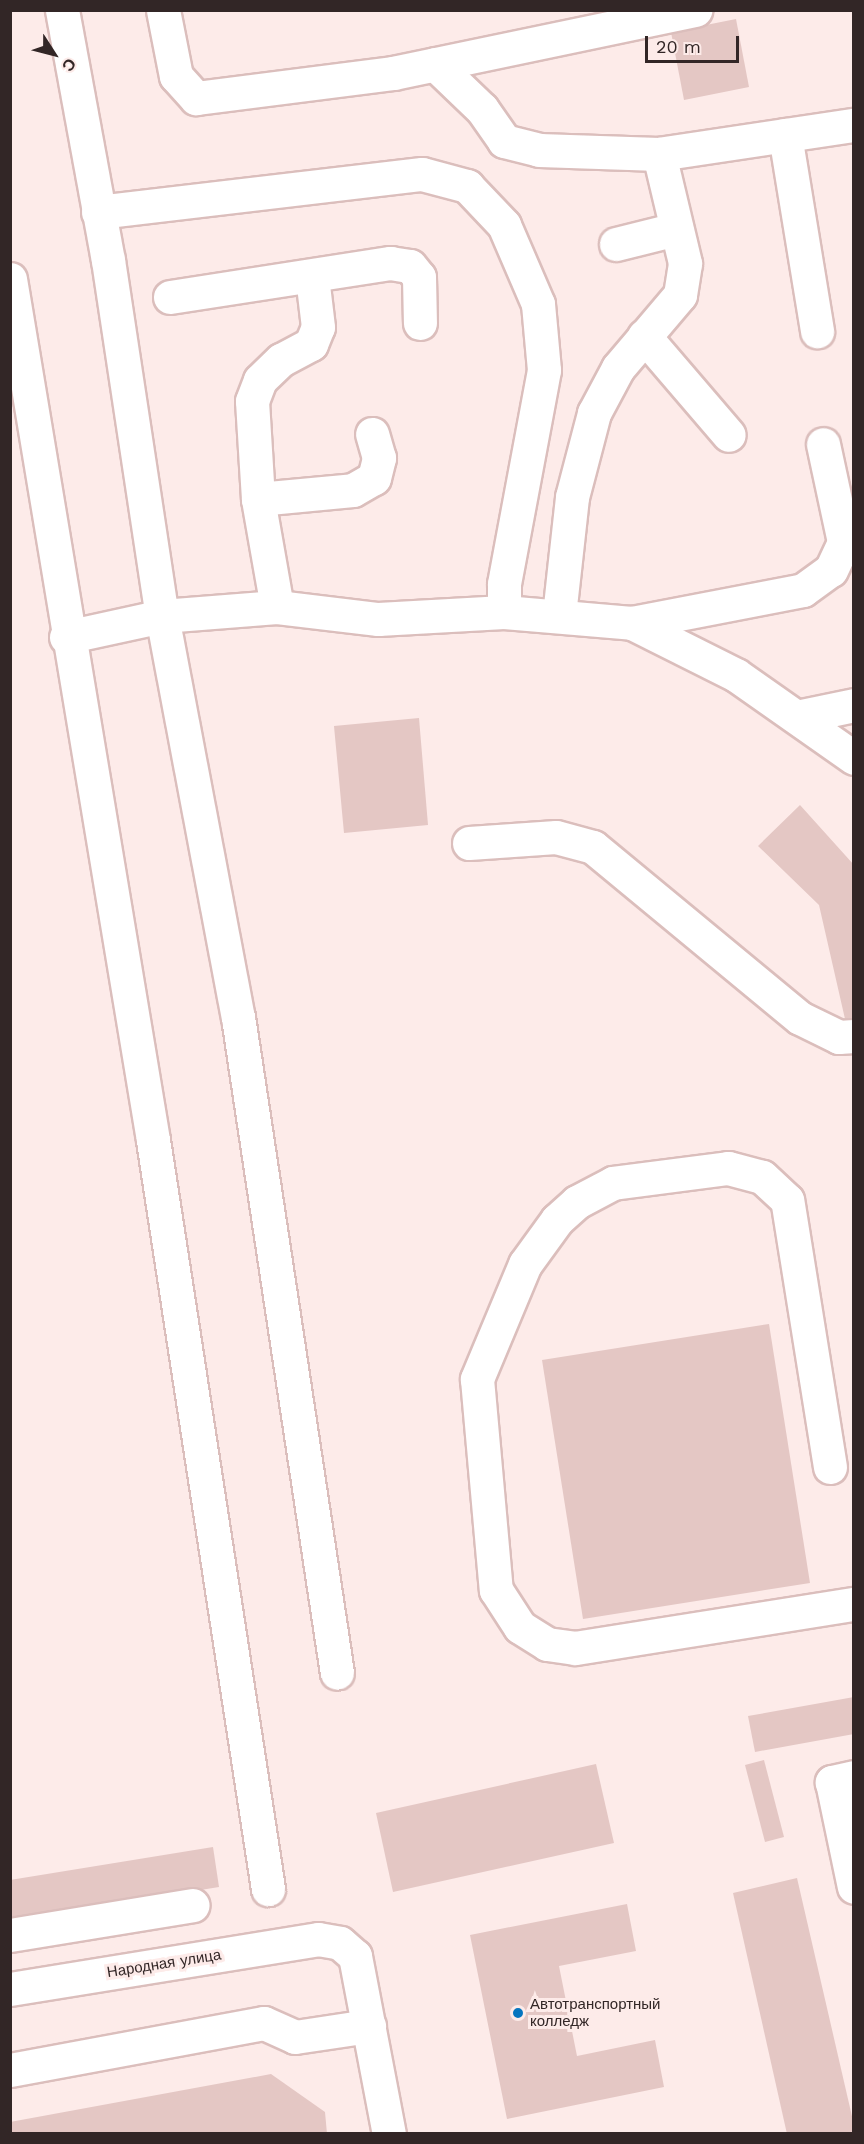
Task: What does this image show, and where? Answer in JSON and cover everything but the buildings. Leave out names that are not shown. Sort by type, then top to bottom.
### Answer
[{"type":"street","points":[[62,10],[98,212],[162,616],[238,1017],[337,1673]]},
{"type":"street","points":[[163,10],[176,76],[196,98],[435,64],[695,10]]},
{"type":"street","points":[[435,64],[482,109],[504,141],[538,150],[659,154],[854,125]]},
{"type":"street","points":[[785,135],[818,331]]},
{"type":"street","points":[[559,615],[572,497],[594,414],[618,368],[680,295],[685,263],[659,154]]},
{"type":"street","points":[[98,212],[422,174],[467,186],[504,225],[538,304],[543,359],[504,612]]},
{"type":"street","points":[[616,244],[676,229]]},
{"type":"street","points":[[170,297],[312,277],[390,263],[410,266],[419,277],[420,323]]},
{"type":"street","points":[[277,607],[258,499],[252,401],[260,380],[281,360],[311,344],[318,327],[312,277]]},
{"type":"street","points":[[10,279],[66,637],[153,1140],[268,1889]]},
{"type":"street","points":[[644,336],[729,435]]},
{"type":"street","points":[[258,499],[353,490],[374,478],[379,458],[372,434]]},
{"type":"street","points":[[66,637],[162,616],[277,607],[378,619],[504,612],[632,623],[803,591],[831,570],[844,542],[823,444]]},
{"type":"street","points":[[632,623],[736,675],[854,758]]},
{"type":"street","points":[[797,717],[854,705]]},
{"type":"street","points":[[469,843],[556,837],[593,847],[800,1018],[839,1037],[854,1036]]},
{"type":"street","points":[[830,1467],[787,1200],[779,1192],[762,1177],[728,1168],[614,1183],[577,1202],[557,1220],[525,1264],[477,1379],[496,1590],[520,1628],[546,1644],[575,1648],[854,1604]]},
{"type":"street","points":[[854,1777],[832,1782],[854,1887]]},
{"type":"street","points":[[10,1935],[193,1905]]},
{"type":"street","name":"Народная улица","points":[[10,1989],[318,1939],[340,1943],[355,1956],[369,2026]]},
{"type":"street","points":[[10,2070],[264,2023],[295,2037],[369,2026],[389,2133]]},
{"type":"place","name":"Автотранспортный колледж","points":[[518,2013]]}]
